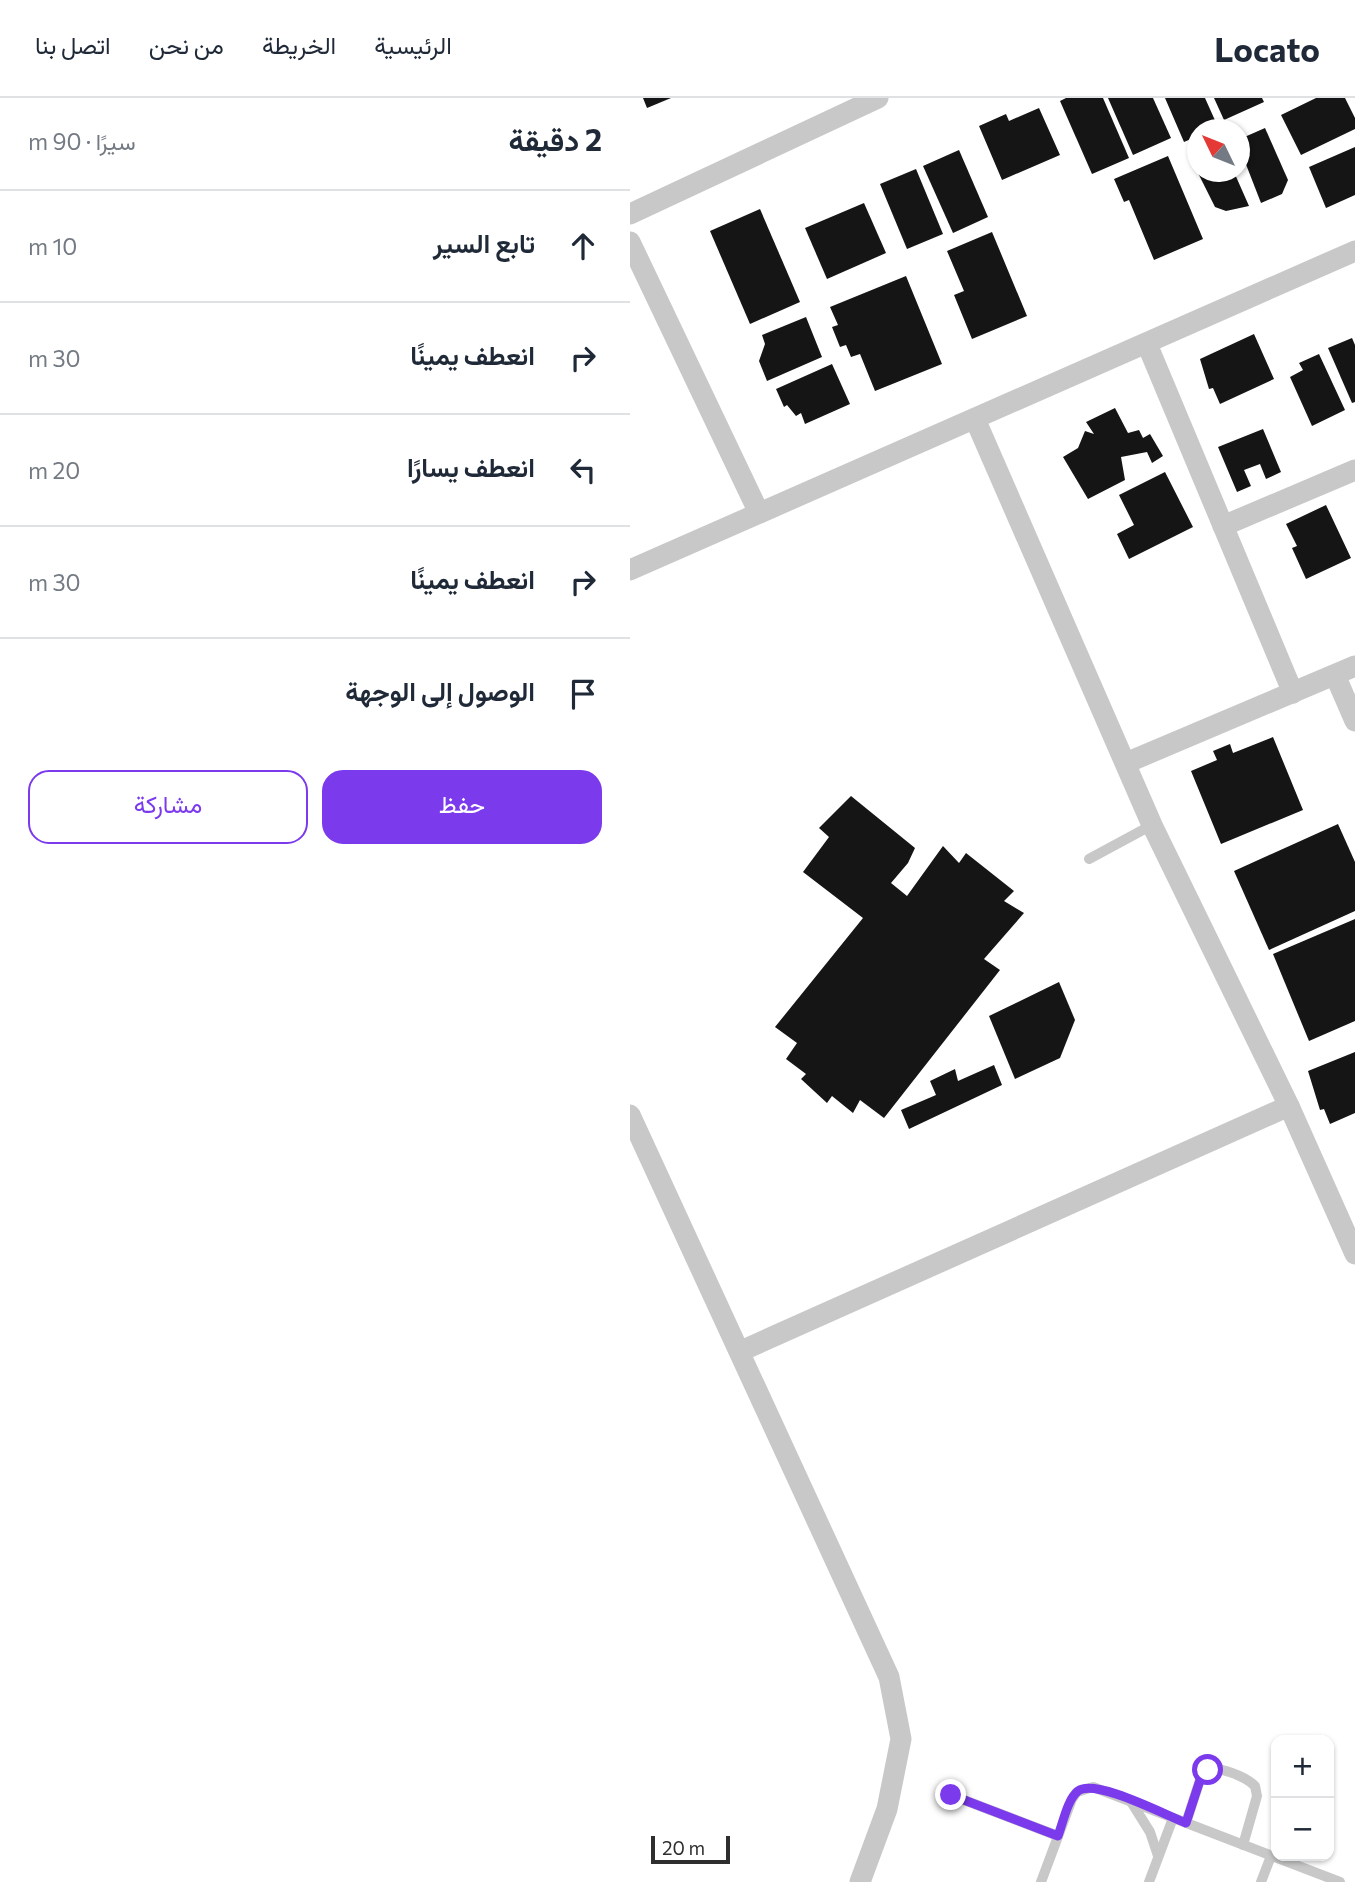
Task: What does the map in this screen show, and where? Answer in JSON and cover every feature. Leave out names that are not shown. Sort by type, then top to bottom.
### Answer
[{"type":"street","points":[[630,214],[878,98]]},
{"type":"street","points":[[630,242],[759,513]]},
{"type":"street","points":[[630,570],[1355,251]]},
{"type":"street","points":[[1147,344],[1293,693]]},
{"type":"street","points":[[975,419],[1152,824],[1289,1106],[1355,1254]]},
{"type":"street","points":[[1223,526],[1355,470]]},
{"type":"street","points":[[1126,763],[1355,666]]},
{"type":"street","points":[[1335,675],[1355,721]]},
{"type":"street","points":[[741,1351],[1289,1106]]},
{"type":"street","points":[[630,1115],[889,1677],[901,1740],[887,1809],[860,1882]]},
{"type":"lane","points":[[1089,859],[1152,824]]},
{"type":"lane","points":[[1186,1823],[1201,1777],[1208,1770],[1217,1769],[1247,1780],[1255,1786],[1257,1796],[1243,1845]]},
{"type":"lane","points":[[1041,1882],[1072,1799],[1085,1788],[1101,1789],[1271,1856],[1261,1882]]},
{"type":"lane","points":[[951,1795],[1058,1836]]},
{"type":"lane","points":[[1130,1800],[1150,1832],[1158,1856]]},
{"type":"lane","points":[[1149,1882],[1173,1818]]},
{"type":"lane","points":[[1284,1861],[1340,1882]]},
{"type":"building","points":[[643,98],[671,98],[647,108]]},
{"type":"building","points":[[1066,98],[1103,98],[1129,158],[1092,174],[1060,101]]},
{"type":"building","points":[[1108,98],[1153,98],[1171,138],[1133,155]]},
{"type":"building","points":[[1165,98],[1205,98],[1214,119],[1187,119],[1187,141],[1184,142]]},
{"type":"building","points":[[1214,98],[1262,98],[1264,102],[1226,119],[1224,119]]},
{"type":"building","points":[[1316,98],[1345,98],[1355,118],[1355,129],[1301,155],[1281,115]]},
{"type":"building","points":[[1039,108],[1060,155],[1002,180],[979,126],[1006,114],[1009,121]]},
{"type":"building","points":[[1265,128],[1288,180],[1282,194],[1261,203],[1250,175],[1250,135]]},
{"type":"building","points":[[1355,147],[1355,195],[1326,208],[1309,167]]},
{"type":"building","points":[[959,150],[988,217],[953,233],[923,166]]},
{"type":"building","points":[[1168,156],[1203,239],[1154,260],[1129,200],[1124,202],[1114,179]]},
{"type":"building","points":[[916,169],[943,234],[907,249],[880,184]]},
{"type":"building","points":[[1202,182],[1238,182],[1249,206],[1226,211],[1215,207]]},
{"type":"building","points":[[864,203],[886,253],[827,279],[805,228]]},
{"type":"building","points":[[760,209],[800,302],[750,324],[710,231]]},
{"type":"building","points":[[992,232],[1027,316],[972,339],[954,295],[964,291],[947,251]]},
{"type":"building","points":[[906,276],[942,364],[875,391],[860,354],[851,357],[846,345],[840,347],[832,327],[838,325],[830,307]]},
{"type":"building","points":[[806,317],[822,357],[767,381],[759,361],[765,344],[762,335]]},
{"type":"building","points":[[1254,334],[1274,379],[1220,404],[1213,388],[1209,389],[1200,359]]},
{"type":"building","points":[[1352,338],[1355,345],[1355,402],[1352,403],[1328,348]]},
{"type":"building","points":[[1319,354],[1345,410],[1312,426],[1290,377],[1303,370],[1299,363]]},
{"type":"building","points":[[832,364],[850,404],[805,424],[801,413],[796,416],[787,405],[784,407],[776,389]]},
{"type":"building","points":[[1115,408],[1128,433],[1139,430],[1143,438],[1150,434],[1163,456],[1152,463],[1147,452],[1121,457],[1125,480],[1088,499],[1063,457],[1078,448],[1085,431],[1094,434],[1086,422]]},
{"type":"building","points":[[1263,429],[1281,472],[1266,479],[1260,464],[1244,470],[1251,486],[1237,492],[1218,447]]},
{"type":"building","points":[[1165,472],[1193,527],[1129,559],[1117,534],[1134,525],[1119,495]]},
{"type":"building","points":[[1326,505],[1351,558],[1306,579],[1292,548],[1297,546],[1286,524]]},
{"type":"building","points":[[1273,737],[1303,810],[1221,844],[1191,771],[1217,760],[1213,751],[1230,744],[1233,753]]},
{"type":"building","points":[[851,796],[915,848],[908,863],[891,883],[907,896],[943,846],[959,863],[966,853],[1014,891],[1004,901],[1024,913],[984,959],[1000,970],[884,1118],[860,1100],[853,1113],[832,1096],[827,1103],[801,1079],[806,1074],[786,1059],[797,1043],[775,1027],[863,918],[803,872],[829,837],[819,828]]},
{"type":"building","points":[[1338,824],[1355,862],[1355,911],[1269,950],[1234,871]]},
{"type":"building","points":[[1355,919],[1355,1021],[1309,1041],[1273,954]]},
{"type":"building","points":[[1059,982],[1075,1020],[1060,1058],[1015,1079],[989,1016]]},
{"type":"building","points":[[1355,1052],[1355,1113],[1330,1124],[1324,1109],[1320,1110],[1308,1071]]},
{"type":"building","points":[[994,1065],[1002,1085],[909,1129],[901,1110],[936,1095],[930,1081],[955,1069],[958,1081]]},
{"type":"route","points":[[951,1795],[1058,1836],[1077,1792],[1093,1787],[1186,1823],[1201,1777],[1208,1770]]}]
